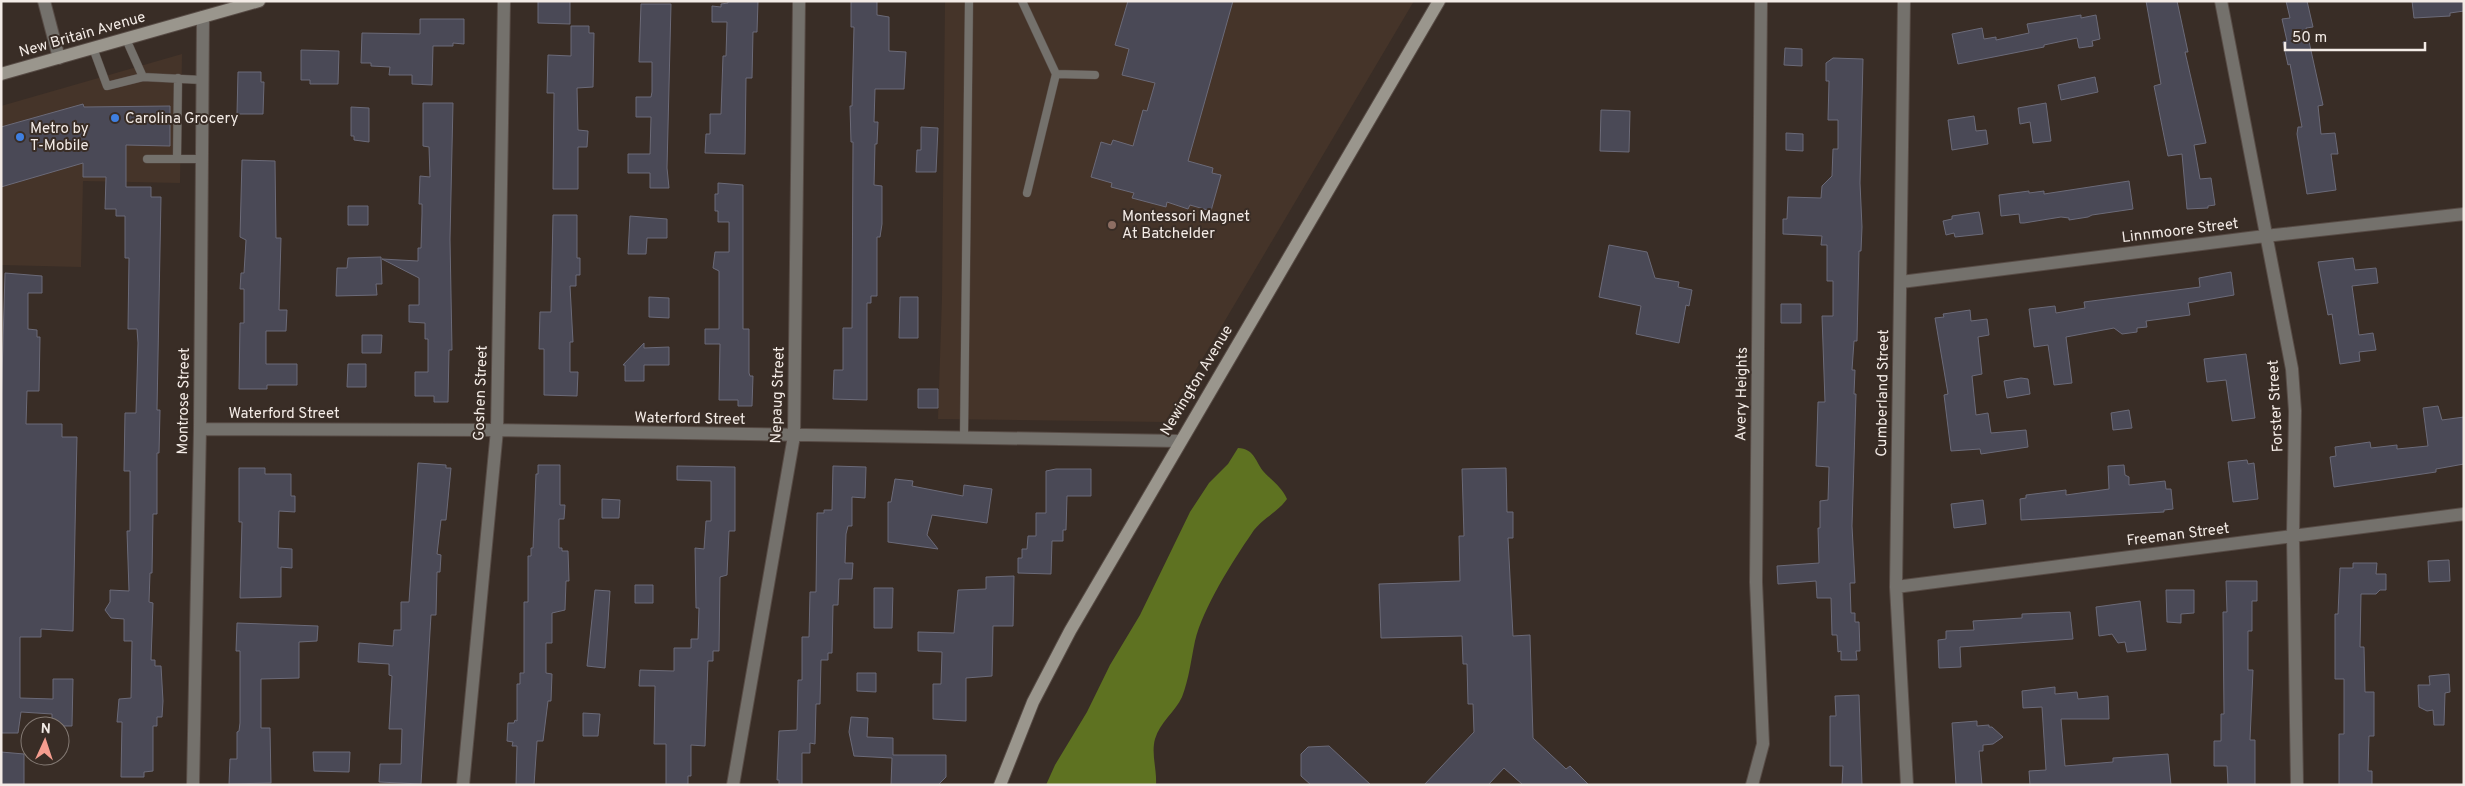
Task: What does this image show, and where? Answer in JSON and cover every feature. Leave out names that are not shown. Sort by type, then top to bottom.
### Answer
[{"type":"main road","name":"New Britain Avenue","points":[[1,74],[259,1]]},
{"type":"main road","name":"Newington Avenue","points":[[1000,785],[1033,702],[1070,631],[1179,441],[1439,1]]},
{"type":"street","points":[[44,1],[59,58]]},
{"type":"street","name":"Goshen Street","points":[[463,785],[497,430],[504,1]]},
{"type":"street","name":"Nepaug Street","points":[[733,785],[794,436],[799,1]]},
{"type":"street","name":"Avery Heights","points":[[1752,785],[1763,744],[1756,582],[1761,1]]},
{"type":"street","name":"Forster Street","points":[[2221,1],[2292,369],[2295,411],[2293,536],[2297,785]]},
{"type":"street","name":"Cumberland Street","points":[[1907,785],[1896,587],[1897,428],[1908,2]]},
{"type":"street","name":"Montrose Street","points":[[193,785],[200,429],[202,17]]},
{"type":"street","name":"Linnmoore Street","points":[[1901,282],[2265,236],[2464,214]]},
{"type":"street","name":"Waterford Street","points":[[200,429],[497,430],[1179,441]]},
{"type":"street","name":"Freeman Street","points":[[1896,587],[2464,514]]},
{"type":"lane","points":[[964,437],[969,1]]},
{"type":"lane","points":[[1022,1],[1056,74],[1027,193]]},
{"type":"lane","points":[[126,39],[143,77]]},
{"type":"lane","points":[[93,48],[107,86],[143,77],[202,80]]},
{"type":"lane","points":[[1056,74],[1095,75]]},
{"type":"lane","points":[[177,158],[178,78]]},
{"type":"lane","points":[[147,158],[202,159]]},
{"type":"shaded area","name":"Montessori Magnet At Batchelder","points":[[945,1],[1414,1],[1165,422],[938,419],[942,297]]},
{"type":"shaded area","points":[[182,54],[180,183],[83,181],[81,267],[1,265],[1,106]]},
{"type":"green space","points":[[1238,448],[1248,450],[1251,453],[1263,471],[1285,494],[1287,499],[1252,533],[1227,571],[1204,614],[1195,641],[1182,697],[1176,708],[1160,727],[1155,739],[1156,785],[1046,785],[1055,765],[1087,712],[1110,665],[1140,615],[1190,512],[1209,483],[1228,464]]},
{"type":"building","points":[[538,1],[570,1],[570,24],[538,23]]},
{"type":"building","points":[[728,1],[758,1],[757,32],[753,32],[752,78],[746,78],[745,154],[705,153],[706,134],[710,134],[710,114],[721,114],[723,56],[726,56],[727,22],[712,22],[712,6],[721,7],[721,4],[728,3]]},
{"type":"building","points":[[851,1],[877,1],[877,15],[889,17],[889,51],[906,52],[904,89],[875,89],[874,122],[878,122],[877,144],[875,144],[874,185],[882,186],[882,224],[880,237],[877,237],[877,296],[871,296],[871,303],[867,303],[867,400],[833,399],[834,370],[843,370],[843,328],[852,328],[853,142],[851,142],[850,106],[852,106],[854,27],[851,27]]},
{"type":"building","points":[[1128,1],[1233,1],[1188,161],[1213,168],[1212,173],[1221,175],[1211,211],[1190,205],[1188,209],[1167,202],[1166,207],[1132,198],[1134,193],[1111,187],[1112,183],[1091,177],[1101,142],[1111,145],[1113,140],[1133,146],[1143,110],[1147,111],[1155,83],[1122,75],[1129,49],[1115,45]]},
{"type":"building","points":[[2146,1],[2177,1],[2188,52],[2185,52],[2206,143],[2194,145],[2200,179],[2211,178],[2215,205],[2208,206],[2208,208],[2187,209],[2182,154],[2168,156],[2154,86],[2161,84]]},
{"type":"building","points":[[2286,1],[2307,1],[2313,27],[2306,28],[2323,105],[2318,106],[2321,134],[2335,133],[2338,154],[2331,154],[2336,190],[2307,194],[2297,134],[2298,127],[2302,127],[2290,64],[2288,65],[2283,42],[2287,41],[2282,19],[2290,18]]},
{"type":"building","points":[[2412,1],[2464,1],[2464,11],[2450,13],[2450,16],[2414,18]]},
{"type":"building","points":[[641,4],[671,4],[667,168],[669,188],[650,188],[650,173],[628,173],[628,154],[650,154],[651,117],[636,117],[636,97],[651,97],[652,92],[652,62],[639,62]]},
{"type":"building","points":[[2081,15],[2081,18],[2096,15],[2100,39],[2092,41],[2093,46],[2079,48],[2077,38],[2044,45],[2044,47],[1958,64],[1952,34],[1982,28],[1984,39],[1996,37],[1996,40],[2029,33],[2027,24]]},
{"type":"building","points":[[420,19],[464,19],[464,44],[453,43],[453,46],[433,46],[432,85],[412,84],[412,75],[389,75],[390,67],[371,66],[371,63],[361,63],[362,33],[420,34]]},
{"type":"building","points":[[571,26],[589,26],[589,33],[594,33],[593,87],[577,88],[578,130],[588,131],[587,147],[578,147],[578,189],[553,189],[554,93],[547,93],[548,55],[571,56]]},
{"type":"building","points":[[1785,48],[1802,49],[1802,66],[1784,65]]},
{"type":"building","points":[[301,50],[339,51],[338,84],[310,84],[310,80],[301,80]]},
{"type":"building","points":[[1833,58],[1863,59],[1860,183],[1862,227],[1861,251],[1859,251],[1857,341],[1854,341],[1852,370],[1855,370],[1854,394],[1856,394],[1852,526],[1855,583],[1850,583],[1851,613],[1855,613],[1855,622],[1859,622],[1860,651],[1856,651],[1857,660],[1841,660],[1841,651],[1838,652],[1837,635],[1832,635],[1831,598],[1817,598],[1816,581],[1778,584],[1777,566],[1819,563],[1818,528],[1820,528],[1820,501],[1828,500],[1829,467],[1816,466],[1818,402],[1825,402],[1822,316],[1833,316],[1833,281],[1827,281],[1827,245],[1821,245],[1822,236],[1783,234],[1783,219],[1787,219],[1788,197],[1821,198],[1822,186],[1832,176],[1833,149],[1838,149],[1838,120],[1828,120],[1829,81],[1826,81],[1826,63]]},
{"type":"building","points":[[238,72],[261,72],[261,82],[264,82],[263,114],[237,114]]},
{"type":"building","points":[[2095,77],[2098,92],[2061,100],[2058,85]]},
{"type":"building","points":[[423,103],[453,103],[450,239],[452,350],[449,350],[448,402],[434,402],[434,396],[415,396],[415,372],[428,372],[428,339],[425,339],[425,323],[409,322],[409,305],[419,305],[419,278],[382,259],[418,261],[418,248],[421,248],[422,214],[422,204],[419,204],[420,176],[430,177],[429,147],[423,146]]},
{"type":"building","points":[[2046,103],[2051,141],[2033,143],[2030,122],[2020,124],[2018,108]]},
{"type":"building","points":[[83,104],[84,107],[170,106],[170,146],[126,145],[126,187],[151,187],[151,197],[161,197],[157,410],[160,410],[159,453],[157,453],[157,514],[153,514],[152,573],[150,573],[149,602],[153,603],[151,660],[155,660],[155,666],[161,666],[163,701],[162,717],[157,717],[157,726],[153,726],[153,771],[144,772],[144,777],[121,777],[122,722],[117,722],[119,699],[131,698],[132,641],[124,641],[124,619],[111,618],[105,610],[110,602],[110,590],[129,591],[127,531],[130,531],[130,471],[124,471],[125,413],[136,413],[138,343],[137,329],[128,329],[129,258],[125,258],[125,216],[116,216],[116,209],[105,209],[106,177],[83,177],[83,163],[1,187],[1,127]]},
{"type":"building","points":[[351,107],[369,108],[369,142],[354,140],[354,136],[351,136]]},
{"type":"building","points":[[1601,110],[1630,111],[1629,152],[1600,151]]},
{"type":"building","points":[[1974,116],[1976,131],[1986,130],[1988,144],[1952,150],[1948,120]]},
{"type":"building","points":[[921,127],[938,128],[936,172],[916,172],[917,150],[921,150]]},
{"type":"building","points":[[1786,133],[1803,134],[1803,151],[1786,150]]},
{"type":"building","points":[[242,160],[275,161],[276,238],[281,238],[279,310],[287,310],[286,331],[266,331],[266,364],[297,364],[297,385],[267,385],[267,389],[239,389],[240,323],[244,323],[244,289],[240,289],[241,273],[244,273],[246,240],[240,237]]},
{"type":"building","points":[[2129,181],[2133,209],[2069,220],[2069,218],[2061,217],[2024,223],[2020,223],[2019,214],[2001,216],[1999,195],[2029,191],[2029,193],[2044,191],[2044,194]]},
{"type":"building","points":[[718,183],[743,185],[743,329],[749,329],[749,373],[750,376],[753,376],[752,406],[738,406],[738,400],[719,400],[720,344],[705,344],[705,329],[719,329],[719,271],[713,268],[715,252],[729,252],[729,222],[718,222],[718,211],[715,211],[715,194],[718,194]]},
{"type":"building","points":[[348,206],[368,206],[368,225],[348,225]]},
{"type":"building","points":[[1979,212],[1983,234],[1955,237],[1954,233],[1946,235],[1943,221],[1952,219],[1952,216]]},
{"type":"building","points":[[553,215],[577,215],[577,258],[580,258],[580,275],[576,275],[576,286],[570,286],[573,342],[570,342],[570,372],[578,372],[577,396],[544,395],[544,349],[539,349],[540,312],[551,312]]},
{"type":"building","points":[[630,216],[667,219],[667,238],[647,238],[646,254],[628,254]]},
{"type":"building","points":[[1609,245],[1647,252],[1655,278],[1679,282],[1678,287],[1692,290],[1689,306],[1686,305],[1679,343],[1636,334],[1641,306],[1599,297]]},
{"type":"building","points":[[381,257],[382,284],[376,284],[377,295],[336,296],[337,268],[347,268],[348,258]]},
{"type":"building","points":[[2353,258],[2355,270],[2376,268],[2378,283],[2352,286],[2359,335],[2373,333],[2376,350],[2359,352],[2360,361],[2340,364],[2332,314],[2328,315],[2318,262]]},
{"type":"building","points":[[2231,272],[2234,295],[2188,303],[2190,315],[2146,321],[2147,327],[2137,328],[2137,332],[2122,334],[2114,328],[2066,337],[2072,383],[2054,385],[2048,345],[2034,347],[2029,309],[2055,306],[2056,313],[2085,308],[2084,302],[2200,287],[2199,278]]},
{"type":"building","points":[[5,273],[42,276],[42,293],[28,293],[28,329],[37,330],[37,337],[40,337],[39,391],[27,391],[26,424],[62,424],[62,437],[77,437],[73,631],[41,629],[41,637],[20,637],[20,698],[53,699],[53,679],[73,679],[72,726],[70,726],[70,716],[21,712],[18,733],[1,733],[1,411]]},
{"type":"building","points":[[649,297],[669,298],[669,318],[649,317]]},
{"type":"building","points":[[900,297],[918,297],[918,338],[899,338]]},
{"type":"building","points":[[1781,304],[1801,304],[1801,323],[1781,323]]},
{"type":"building","points":[[1970,310],[1971,321],[1987,319],[1989,335],[1978,337],[1982,374],[1972,376],[1976,415],[1988,413],[1991,433],[2026,430],[2028,447],[1981,454],[1980,449],[1951,451],[1944,395],[1948,394],[1935,318],[1944,317],[1943,314]]},
{"type":"building","points":[[362,335],[382,335],[381,353],[362,353]]},
{"type":"building","points":[[644,343],[644,348],[669,347],[669,365],[644,365],[644,381],[625,381],[625,365],[623,365]]},
{"type":"building","points":[[2246,354],[2255,418],[2232,421],[2226,380],[2207,382],[2204,359]]},
{"type":"building","points":[[348,364],[366,364],[366,387],[347,387]]},
{"type":"building","points":[[2021,378],[2028,379],[2030,394],[2007,398],[2004,381]]},
{"type":"building","points":[[918,389],[938,389],[938,408],[918,408]]},
{"type":"building","points":[[2438,406],[2442,420],[2464,417],[2464,464],[2436,469],[2436,472],[2334,487],[2330,457],[2336,456],[2335,447],[2370,442],[2371,448],[2397,445],[2397,449],[2428,446],[2423,408]]},
{"type":"building","points":[[2129,410],[2132,428],[2113,430],[2111,413]]},
{"type":"building","points":[[2247,460],[2248,464],[2254,463],[2258,499],[2233,502],[2228,462]]},
{"type":"building","points":[[418,463],[446,465],[446,468],[451,468],[446,520],[441,520],[437,554],[441,555],[440,572],[437,572],[436,615],[431,615],[421,784],[379,782],[380,764],[401,764],[402,729],[389,729],[392,676],[389,675],[389,664],[358,662],[359,643],[393,646],[394,630],[401,630],[401,602],[409,602]]},
{"type":"building","points":[[538,465],[560,465],[560,505],[565,505],[564,519],[559,519],[559,548],[562,548],[562,551],[568,551],[569,581],[566,581],[565,610],[552,613],[552,643],[546,643],[546,673],[552,674],[551,701],[548,701],[543,741],[537,741],[534,785],[516,785],[517,746],[512,746],[513,742],[507,741],[508,723],[517,721],[517,684],[520,684],[520,673],[524,673],[524,602],[528,602],[528,556],[531,556],[531,548],[533,548]]},
{"type":"building","points":[[2124,465],[2125,475],[2129,477],[2129,485],[2165,481],[2166,489],[2171,489],[2173,509],[2164,510],[2164,512],[2021,520],[2020,499],[2026,498],[2026,495],[2066,490],[2066,495],[2109,489],[2108,466]]},
{"type":"building","points":[[677,466],[735,467],[735,531],[729,531],[727,575],[720,577],[719,651],[713,651],[713,661],[708,661],[705,746],[691,745],[691,776],[688,776],[688,785],[666,785],[666,744],[654,744],[655,686],[639,686],[640,670],[674,671],[674,648],[691,648],[691,639],[698,639],[699,608],[696,608],[695,548],[704,549],[706,521],[711,521],[711,481],[677,480]]},
{"type":"building","points":[[833,466],[866,467],[865,498],[852,497],[852,526],[848,526],[846,534],[845,563],[853,563],[852,579],[839,579],[838,605],[833,605],[832,653],[828,653],[828,660],[821,660],[820,704],[816,704],[815,744],[810,743],[810,753],[802,753],[802,785],[779,785],[779,780],[777,780],[779,731],[797,730],[798,680],[802,680],[802,637],[809,637],[810,592],[816,592],[817,513],[824,513],[824,510],[832,510]]},
{"type":"building","points":[[239,468],[265,468],[265,474],[291,474],[291,496],[295,496],[295,512],[279,511],[278,548],[292,549],[292,568],[281,567],[281,597],[240,598],[242,522],[239,522]]},
{"type":"building","points":[[1506,468],[1507,512],[1513,512],[1513,538],[1508,538],[1513,636],[1530,635],[1533,738],[1566,769],[1570,766],[1589,785],[1523,785],[1504,768],[1488,785],[1424,785],[1474,732],[1473,704],[1468,704],[1467,664],[1463,664],[1462,636],[1381,638],[1379,584],[1460,581],[1459,536],[1464,536],[1462,469]]},
{"type":"building","points":[[1056,469],[1091,469],[1091,496],[1067,496],[1066,530],[1063,530],[1063,541],[1052,541],[1051,574],[1018,573],[1018,558],[1022,558],[1022,549],[1027,549],[1028,536],[1036,536],[1036,513],[1046,513],[1046,471]]},
{"type":"building","points":[[895,479],[913,481],[912,486],[963,496],[964,485],[992,489],[987,523],[932,515],[927,535],[938,549],[888,542],[888,502],[891,502]]},
{"type":"building","points":[[602,499],[620,500],[619,518],[602,518]]},
{"type":"building","points":[[1983,500],[1986,524],[1954,528],[1951,504]]},
{"type":"building","points":[[2449,560],[2450,581],[2429,582],[2428,561]]},
{"type":"building","points":[[2353,563],[2377,563],[2376,574],[2386,574],[2386,590],[2380,590],[2376,594],[2361,594],[2360,647],[2364,647],[2365,692],[2374,692],[2374,736],[2369,736],[2368,771],[2372,771],[2372,785],[2339,785],[2339,734],[2344,734],[2344,679],[2335,679],[2335,614],[2338,614],[2340,568],[2353,568]]},
{"type":"building","points":[[1014,576],[1013,626],[993,626],[992,676],[966,678],[966,721],[933,719],[933,684],[941,684],[942,652],[918,651],[918,632],[954,633],[958,590],[986,589],[986,577]]},
{"type":"building","points":[[2226,581],[2257,581],[2257,601],[2252,601],[2252,631],[2248,631],[2248,670],[2253,670],[2250,740],[2255,740],[2255,785],[2228,785],[2227,766],[2214,766],[2214,741],[2221,741],[2221,714],[2224,714],[2223,612],[2227,612]]},
{"type":"building","points":[[635,585],[653,585],[653,603],[635,603]]},
{"type":"building","points":[[874,588],[893,588],[892,628],[874,628]]},
{"type":"building","points":[[595,590],[610,591],[605,668],[587,666]]},
{"type":"building","points":[[2166,590],[2194,590],[2194,613],[2181,614],[2181,623],[2167,622]]},
{"type":"building","points":[[2140,601],[2146,650],[2127,652],[2125,642],[2118,643],[2112,634],[2099,636],[2096,607]]},
{"type":"building","points":[[2070,612],[2073,639],[1960,647],[1961,667],[1939,668],[1938,640],[1946,639],[1946,631],[1974,630],[1973,621],[2022,618],[2022,614]]},
{"type":"building","points":[[237,623],[318,626],[317,641],[299,642],[299,678],[261,679],[261,728],[270,728],[271,783],[229,784],[230,759],[237,759],[237,732],[239,731],[240,723],[240,651],[236,651]]},
{"type":"building","points":[[857,673],[876,673],[876,692],[857,691]]},
{"type":"building","points":[[2449,674],[2450,692],[2445,693],[2444,725],[2434,725],[2433,710],[2427,711],[2419,707],[2418,685],[2430,685],[2429,676]]},
{"type":"building","points":[[2055,687],[2055,694],[2077,692],[2078,699],[2108,696],[2109,719],[2061,719],[2065,766],[2113,762],[2113,758],[2168,754],[2171,785],[2030,785],[2029,771],[2046,770],[2042,707],[2023,708],[2022,691]]},
{"type":"building","points":[[1859,695],[1862,785],[1842,785],[1843,766],[1830,766],[1830,716],[1836,716],[1835,696]]},
{"type":"building","points":[[583,713],[600,714],[598,736],[583,736]]},
{"type":"building","points":[[851,717],[868,718],[867,737],[893,738],[893,755],[946,755],[946,777],[938,785],[891,785],[892,758],[854,756],[849,732]]},
{"type":"building","points":[[1977,721],[1977,726],[1989,725],[1989,727],[1992,727],[2003,737],[1993,744],[1983,745],[1983,751],[1979,751],[1982,785],[1956,785],[1952,723]]},
{"type":"building","points":[[1329,746],[1371,785],[1311,785],[1301,776],[1301,754],[1308,747]]},
{"type":"building","points":[[1,752],[20,754],[20,766],[24,766],[24,785],[1,785]]},
{"type":"building","points":[[313,752],[350,752],[349,772],[314,771]]},
{"type":"place","name":"Carolina Grocery","points":[[115,118]]},
{"type":"place","name":"Metro by T-Mobile","points":[[20,137]]},
{"type":"place","name":"Montessori Magnet At Batchelder","points":[[1112,225]]}]
